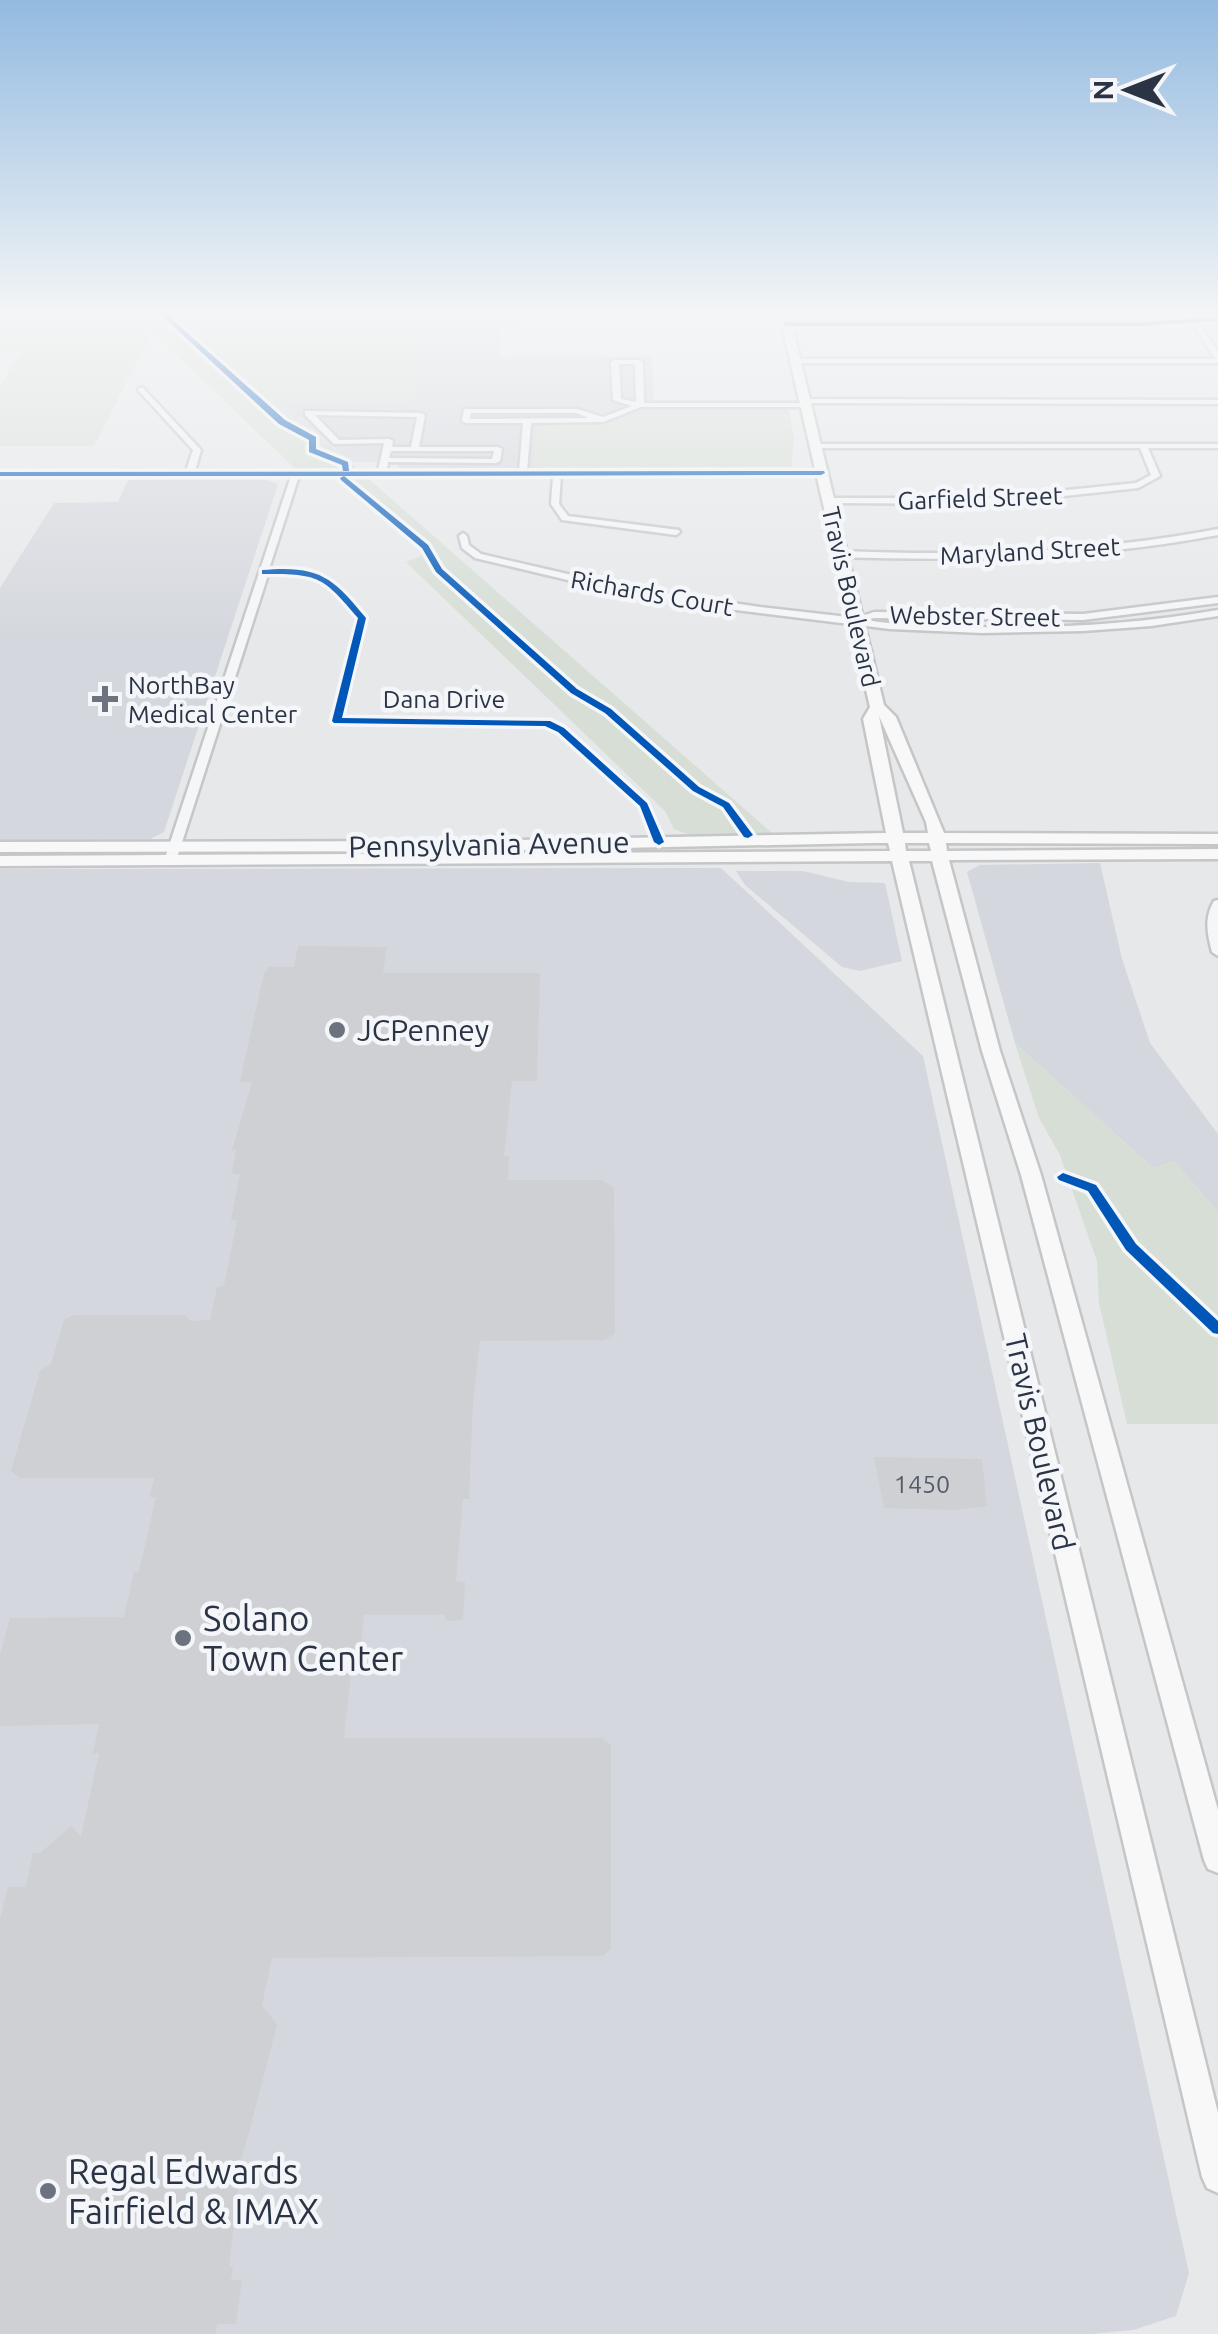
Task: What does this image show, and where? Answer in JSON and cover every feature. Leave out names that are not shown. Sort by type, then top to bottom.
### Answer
[{"type":"main road","name":"Travis Boulevard","points":[[809,422],[877,707],[889,716],[934,822],[938,848],[1218,1860]]},
{"type":"main road","name":"Travis Boulevard","points":[[877,707],[870,719],[897,848],[1218,2177]]},
{"type":"main road","name":"Pennsylvania Avenue","points":[[938,848],[1218,839]]},
{"type":"main road","name":"Pennsylvania Avenue","points":[[0,861],[173,853],[659,842],[897,848]]},
{"type":"main road","name":"Pennsylvania Avenue","points":[[0,846],[173,853],[938,848],[1218,854]]},
{"type":"street","points":[[172,422],[197,450],[190,473]]},
{"type":"street","points":[[317,422],[337,442],[414,449],[498,450],[496,461],[385,460]]},
{"type":"street","points":[[382,473],[394,422]]},
{"type":"street","points":[[414,449],[420,422]]},
{"type":"street","points":[[466,422],[530,422]]},
{"type":"street","points":[[523,473],[527,422]]},
{"type":"street","points":[[815,446],[1218,446]]},
{"type":"street","name":"Garfield Street","points":[[828,500],[990,501],[1138,485],[1156,476],[1143,446]]},
{"type":"street","points":[[173,853],[296,473]]},
{"type":"street","points":[[557,473],[555,504],[565,518],[676,532]]},
{"type":"street","points":[[0,474],[821,473]]},
{"type":"street","name":"Maryland Street","points":[[840,554],[1046,554],[1218,532]]},
{"type":"street","name":"Richards Court","points":[[463,536],[465,546],[478,556],[594,586],[690,602],[856,620]]},
{"type":"street","name":"Dana Drive","points":[[265,572],[312,572],[328,577],[362,618],[337,721],[547,724],[561,730],[644,804],[659,842]]},
{"type":"street","name":"Webster Street","points":[[856,620],[874,615],[1083,618],[1218,600]]},
{"type":"street","name":"Webster Street","points":[[856,620],[880,626],[1033,630],[1142,624],[1218,612]]},
{"type":"street","points":[[1216,909],[1212,932],[1218,952]]},
{"type":"shaded area","points":[[0,422],[106,422],[94,446],[0,446]]},
{"type":"shaded area","points":[[246,422],[304,422],[773,834],[690,835],[674,829],[665,811],[406,562],[424,555],[341,478],[304,477]]},
{"type":"shaded area","points":[[304,422],[791,422],[794,440],[791,467],[398,468],[398,462],[351,462]]},
{"type":"shaded area","points":[[790,422],[794,440],[791,467],[534,467],[537,423]]},
{"type":"shaded area","name":"NorthBay Medical Center","points":[[264,479],[278,484],[164,832],[150,839],[0,840],[0,588],[54,503],[118,502],[128,480]]},
{"type":"shaded area","points":[[1100,863],[1122,959],[1150,1043],[1218,1134],[1218,1212],[1174,1161],[1153,1168],[1015,1043],[967,872],[980,865]]},
{"type":"shaded area","name":"Solano Town Center","points":[[721,868],[923,1056],[1189,2273],[1176,2316],[1133,2330],[1091,2334],[0,2334],[0,869]]},
{"type":"shaded area","points":[[736,871],[803,871],[849,882],[885,883],[902,961],[860,971],[842,967],[745,885]]},
{"type":"shaded area","points":[[1015,1043],[1153,1168],[1174,1161],[1218,1212],[1218,1424],[1127,1424],[1099,1303],[1097,1261],[1060,1155],[1039,1118]]},
{"type":"building","name":"Solano Town Center","points":[[298,946],[387,947],[383,973],[540,973],[537,1081],[512,1081],[504,1156],[509,1156],[508,1180],[602,1180],[614,1188],[615,1333],[605,1340],[480,1341],[469,1499],[463,1499],[456,1581],[465,1582],[463,1620],[446,1621],[445,1615],[364,1615],[360,1655],[353,1655],[344,1738],[602,1738],[611,1745],[611,1949],[603,1956],[272,1958],[262,2005],[277,2025],[241,2162],[229,2267],[233,2267],[231,2280],[242,2280],[236,2324],[217,2324],[216,2334],[0,2334],[0,1920],[8,1887],[26,1887],[33,1853],[40,1853],[71,1826],[81,1837],[99,1753],[93,1754],[99,1724],[0,1726],[0,1655],[10,1618],[124,1617],[156,1497],[150,1497],[154,1478],[19,1478],[11,1471],[40,1371],[51,1364],[64,1320],[73,1315],[185,1315],[191,1321],[210,1320],[217,1287],[224,1286],[237,1221],[231,1220],[240,1174],[232,1174],[236,1150],[232,1150],[252,1082],[240,1082],[264,973],[269,967],[294,967]]},
{"type":"building","points":[[874,1457],[982,1459],[987,1506],[956,1510],[884,1508]]},
{"type":"cycle path","points":[[282,422],[313,439],[312,450],[345,464],[346,469]]},
{"type":"cycle path","points":[[0,474],[821,473]]},
{"type":"cycle path","points":[[344,478],[425,547],[439,570],[574,691],[608,711],[696,789],[726,805],[748,835]]},
{"type":"cycle path","points":[[265,572],[300,572],[322,577],[362,618],[337,721],[547,723],[561,730],[644,805],[659,842]]},
{"type":"cycle path","points":[[1063,1177],[1092,1188],[1131,1247],[1218,1329]]},
{"type":"place","name":"NorthBay Medical Center","points":[[105,699]]},
{"type":"place","name":"JCPenney","points":[[337,1030]]},
{"type":"place","name":"Solano Town Center","points":[[183,1638]]},
{"type":"place","name":"Regal Edwards Fairfield & IMAX","points":[[48,2191]]}]
